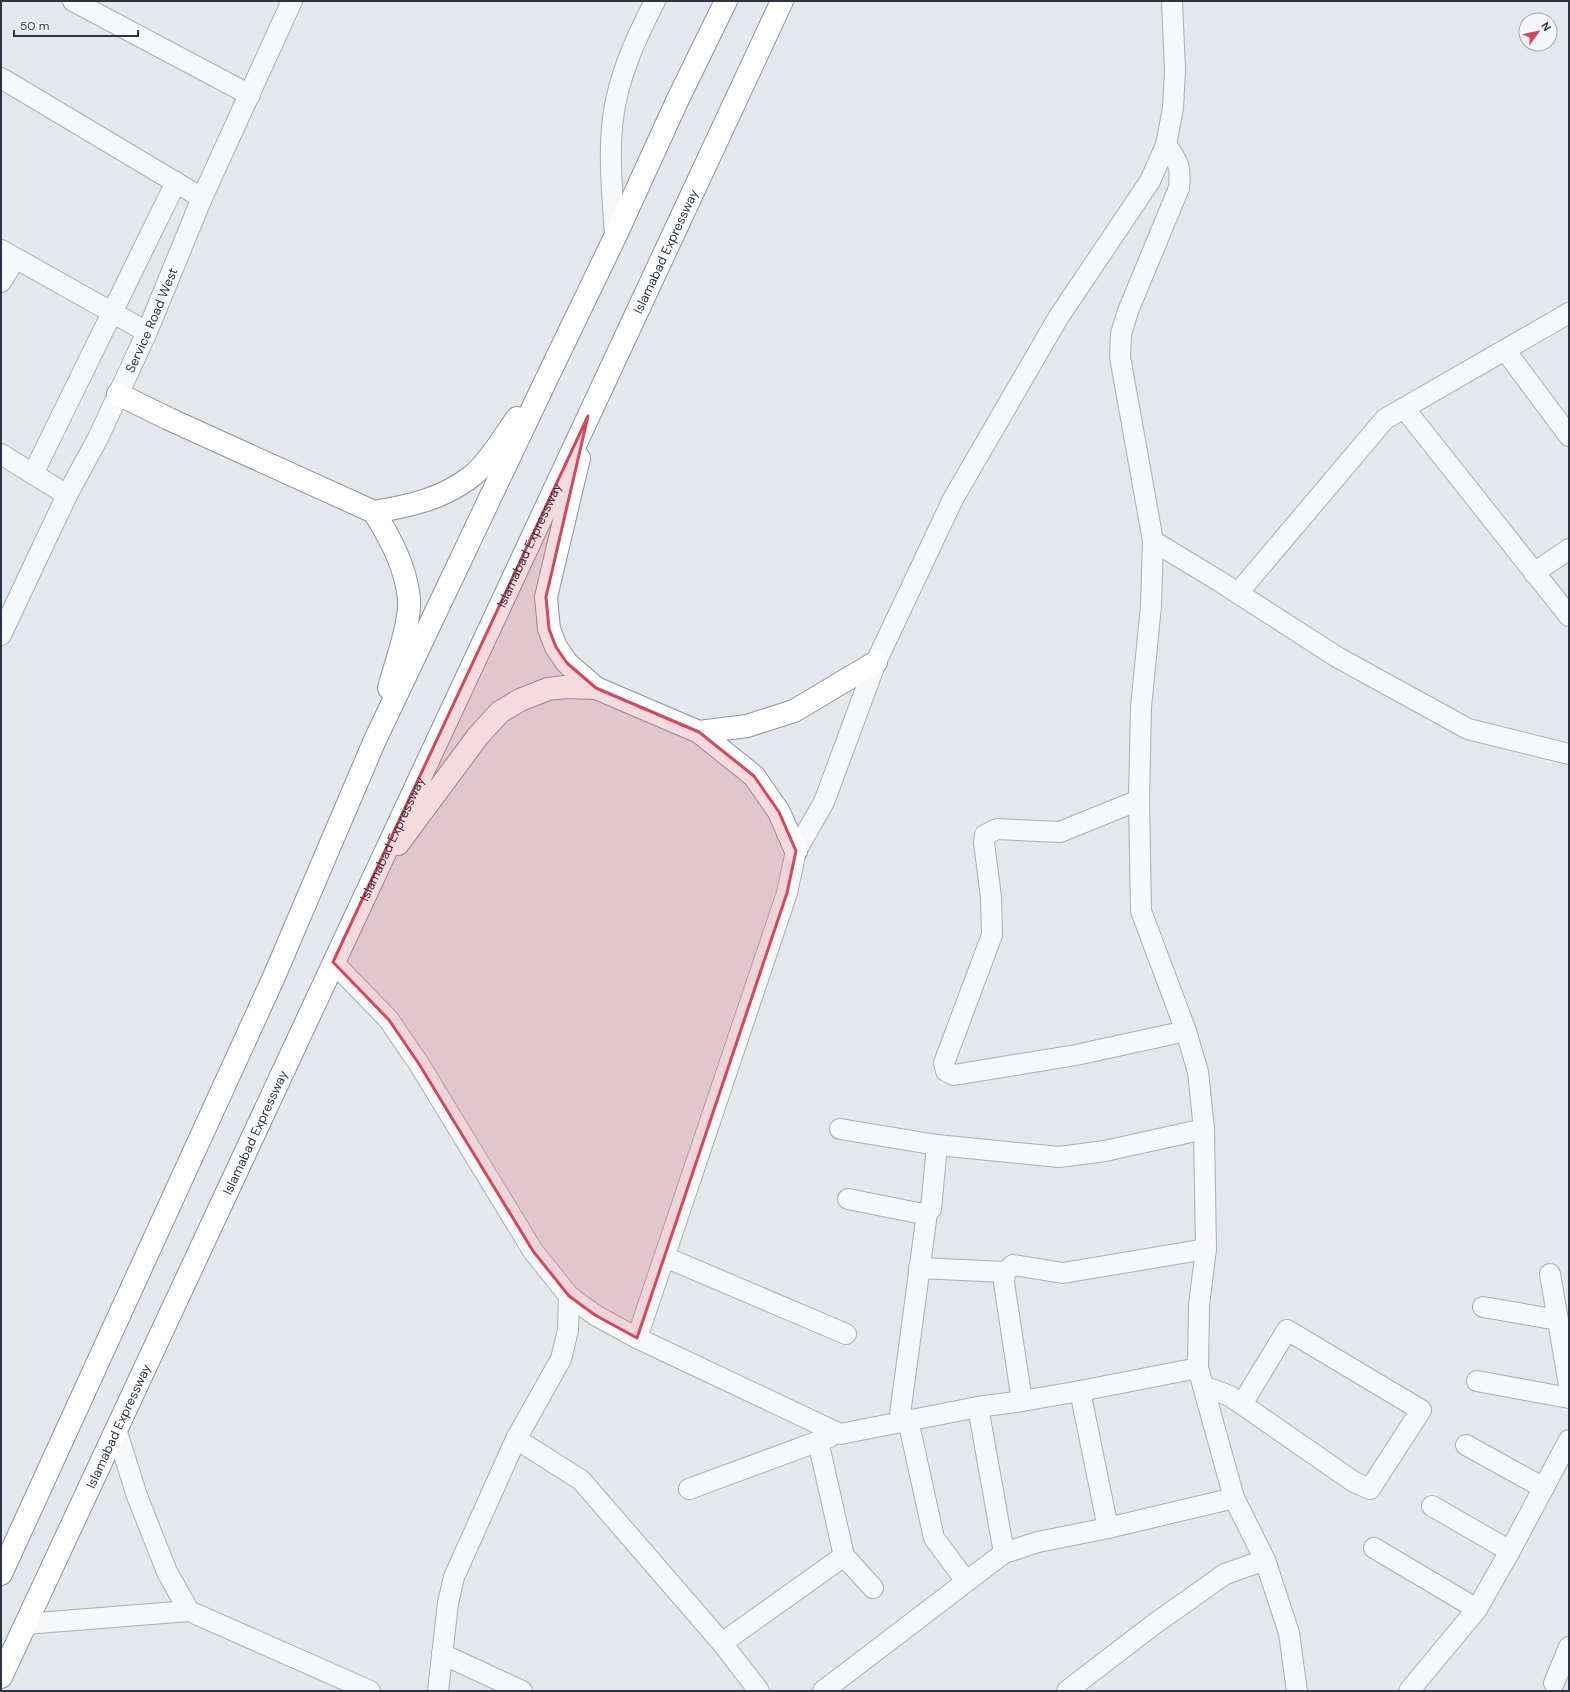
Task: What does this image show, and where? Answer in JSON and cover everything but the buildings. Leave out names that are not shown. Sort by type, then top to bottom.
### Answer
[{"type":"highway","points":[[1,1574],[273,979],[375,740],[615,237],[678,99],[726,1]]},
{"type":"highway","name":"Islamabad Expressway","points":[[1,1677],[782,1]]},
{"type":"highway","points":[[374,512],[408,506],[444,494],[472,476],[547,378]]},
{"type":"highway","points":[[118,394],[169,419],[374,512],[391,540],[402,568],[409,600],[406,623],[375,740]]},
{"type":"highway","points":[[588,416],[546,597],[549,629],[556,647],[567,663],[596,688],[699,732],[754,776],[779,812],[796,852]]},
{"type":"highway","points":[[699,732],[747,726],[794,711],[876,662]]},
{"type":"highway","points":[[374,876],[478,736],[500,712],[520,700],[548,689],[566,687],[596,688]]},
{"type":"street","points":[[72,1],[250,95]]},
{"type":"street","name":"Service Road West","points":[[1,635],[67,495],[98,438],[147,332],[202,198],[292,1]]},
{"type":"street","points":[[615,237],[611,155],[613,117],[622,77],[634,42],[655,1]]},
{"type":"street","points":[[637,1338],[787,893],[796,852],[824,802],[876,662],[953,499],[1058,318],[1150,182],[1166,145],[1173,108],[1175,70],[1172,1]]},
{"type":"street","points":[[1,78],[202,198]]},
{"type":"street","points":[[1166,145],[1175,156],[1180,170],[1179,188],[1128,311],[1121,334],[1120,350],[1133,436],[1152,542],[1151,606],[1141,707],[1139,800],[1141,911],[1186,1031],[1198,1072],[1204,1129],[1206,1249],[1199,1305],[1201,1377],[1234,1498],[1265,1560],[1289,1633],[1296,1691]]},
{"type":"street","points":[[33,474],[176,182]]},
{"type":"street","points":[[1,282],[8,254],[147,332]]},
{"type":"street","points":[[1238,593],[1385,419],[1569,313]]},
{"type":"street","points":[[1505,350],[1569,436]]},
{"type":"street","points":[[1404,408],[1569,616]]},
{"type":"street","points":[[1,454],[67,495]]},
{"type":"street","points":[[1152,542],[1238,593],[1337,657],[1468,729],[1569,754]]},
{"type":"street","points":[[1534,573],[1569,549]]},
{"type":"street","points":[[1139,800],[1060,832],[997,829],[985,835],[984,843],[991,897],[992,935],[944,1063],[946,1071],[954,1074],[1076,1055],[1186,1031]]},
{"type":"street","points":[[334,962],[389,1020],[419,1064],[532,1251],[569,1296],[594,1315],[637,1338],[840,1434]]},
{"type":"street","points":[[840,1129],[937,1145],[1059,1157],[1105,1151],[1204,1129]]},
{"type":"street","points":[[937,1145],[931,1209],[927,1213],[918,1268],[903,1421],[934,1538],[966,1581]]},
{"type":"street","points":[[848,1199],[918,1213],[927,1213]]},
{"type":"street","points":[[1022,1401],[1004,1283],[1005,1272],[1012,1265],[1063,1273],[1206,1249]]},
{"type":"street","points":[[665,1257],[846,1334]]},
{"type":"street","points":[[918,1268],[1005,1272]]},
{"type":"street","points":[[1550,1274],[1569,1385]]},
{"type":"street","points":[[438,1691],[448,1603],[454,1577],[516,1439],[561,1359],[568,1330],[569,1296]]},
{"type":"street","points":[[1483,1307],[1558,1320]]},
{"type":"street","points":[[689,1489],[840,1434],[978,1407],[1080,1391],[1201,1377],[1354,1482],[1370,1489],[1421,1410],[1287,1330],[1242,1404]]},
{"type":"street","points":[[1477,1381],[1569,1398]]},
{"type":"street","points":[[1080,1391],[1108,1528]]},
{"type":"street","points":[[978,1407],[1004,1552]]},
{"type":"street","points":[[116,1429],[137,1496],[168,1572],[189,1611]]},
{"type":"street","points":[[516,1439],[581,1480],[722,1643],[759,1691]]},
{"type":"street","points":[[1409,1691],[1477,1609],[1510,1551],[1569,1440]]},
{"type":"street","points":[[818,1441],[844,1556],[873,1588]]},
{"type":"street","points":[[1466,1444],[1544,1488]]},
{"type":"street","points":[[823,1691],[1004,1552],[1038,1542],[1108,1528],[1234,1498]]},
{"type":"street","points":[[1432,1506],[1510,1551]]},
{"type":"street","points":[[1374,1548],[1477,1609]]},
{"type":"street","points":[[722,1643],[844,1556]]},
{"type":"street","points":[[1067,1691],[1153,1625],[1225,1574],[1265,1560]]},
{"type":"street","points":[[26,1624],[189,1611],[370,1691]]},
{"type":"street","points":[[1554,1683],[1569,1647]]},
{"type":"street","points":[[442,1654],[522,1691]]},
{"type":"highlighted area","points":[[588,416],[546,597],[549,629],[556,647],[567,663],[596,688],[699,732],[754,776],[779,812],[796,851],[787,893],[637,1338],[595,1315],[569,1296],[533,1251],[419,1064],[389,1020],[333,962]]}]
